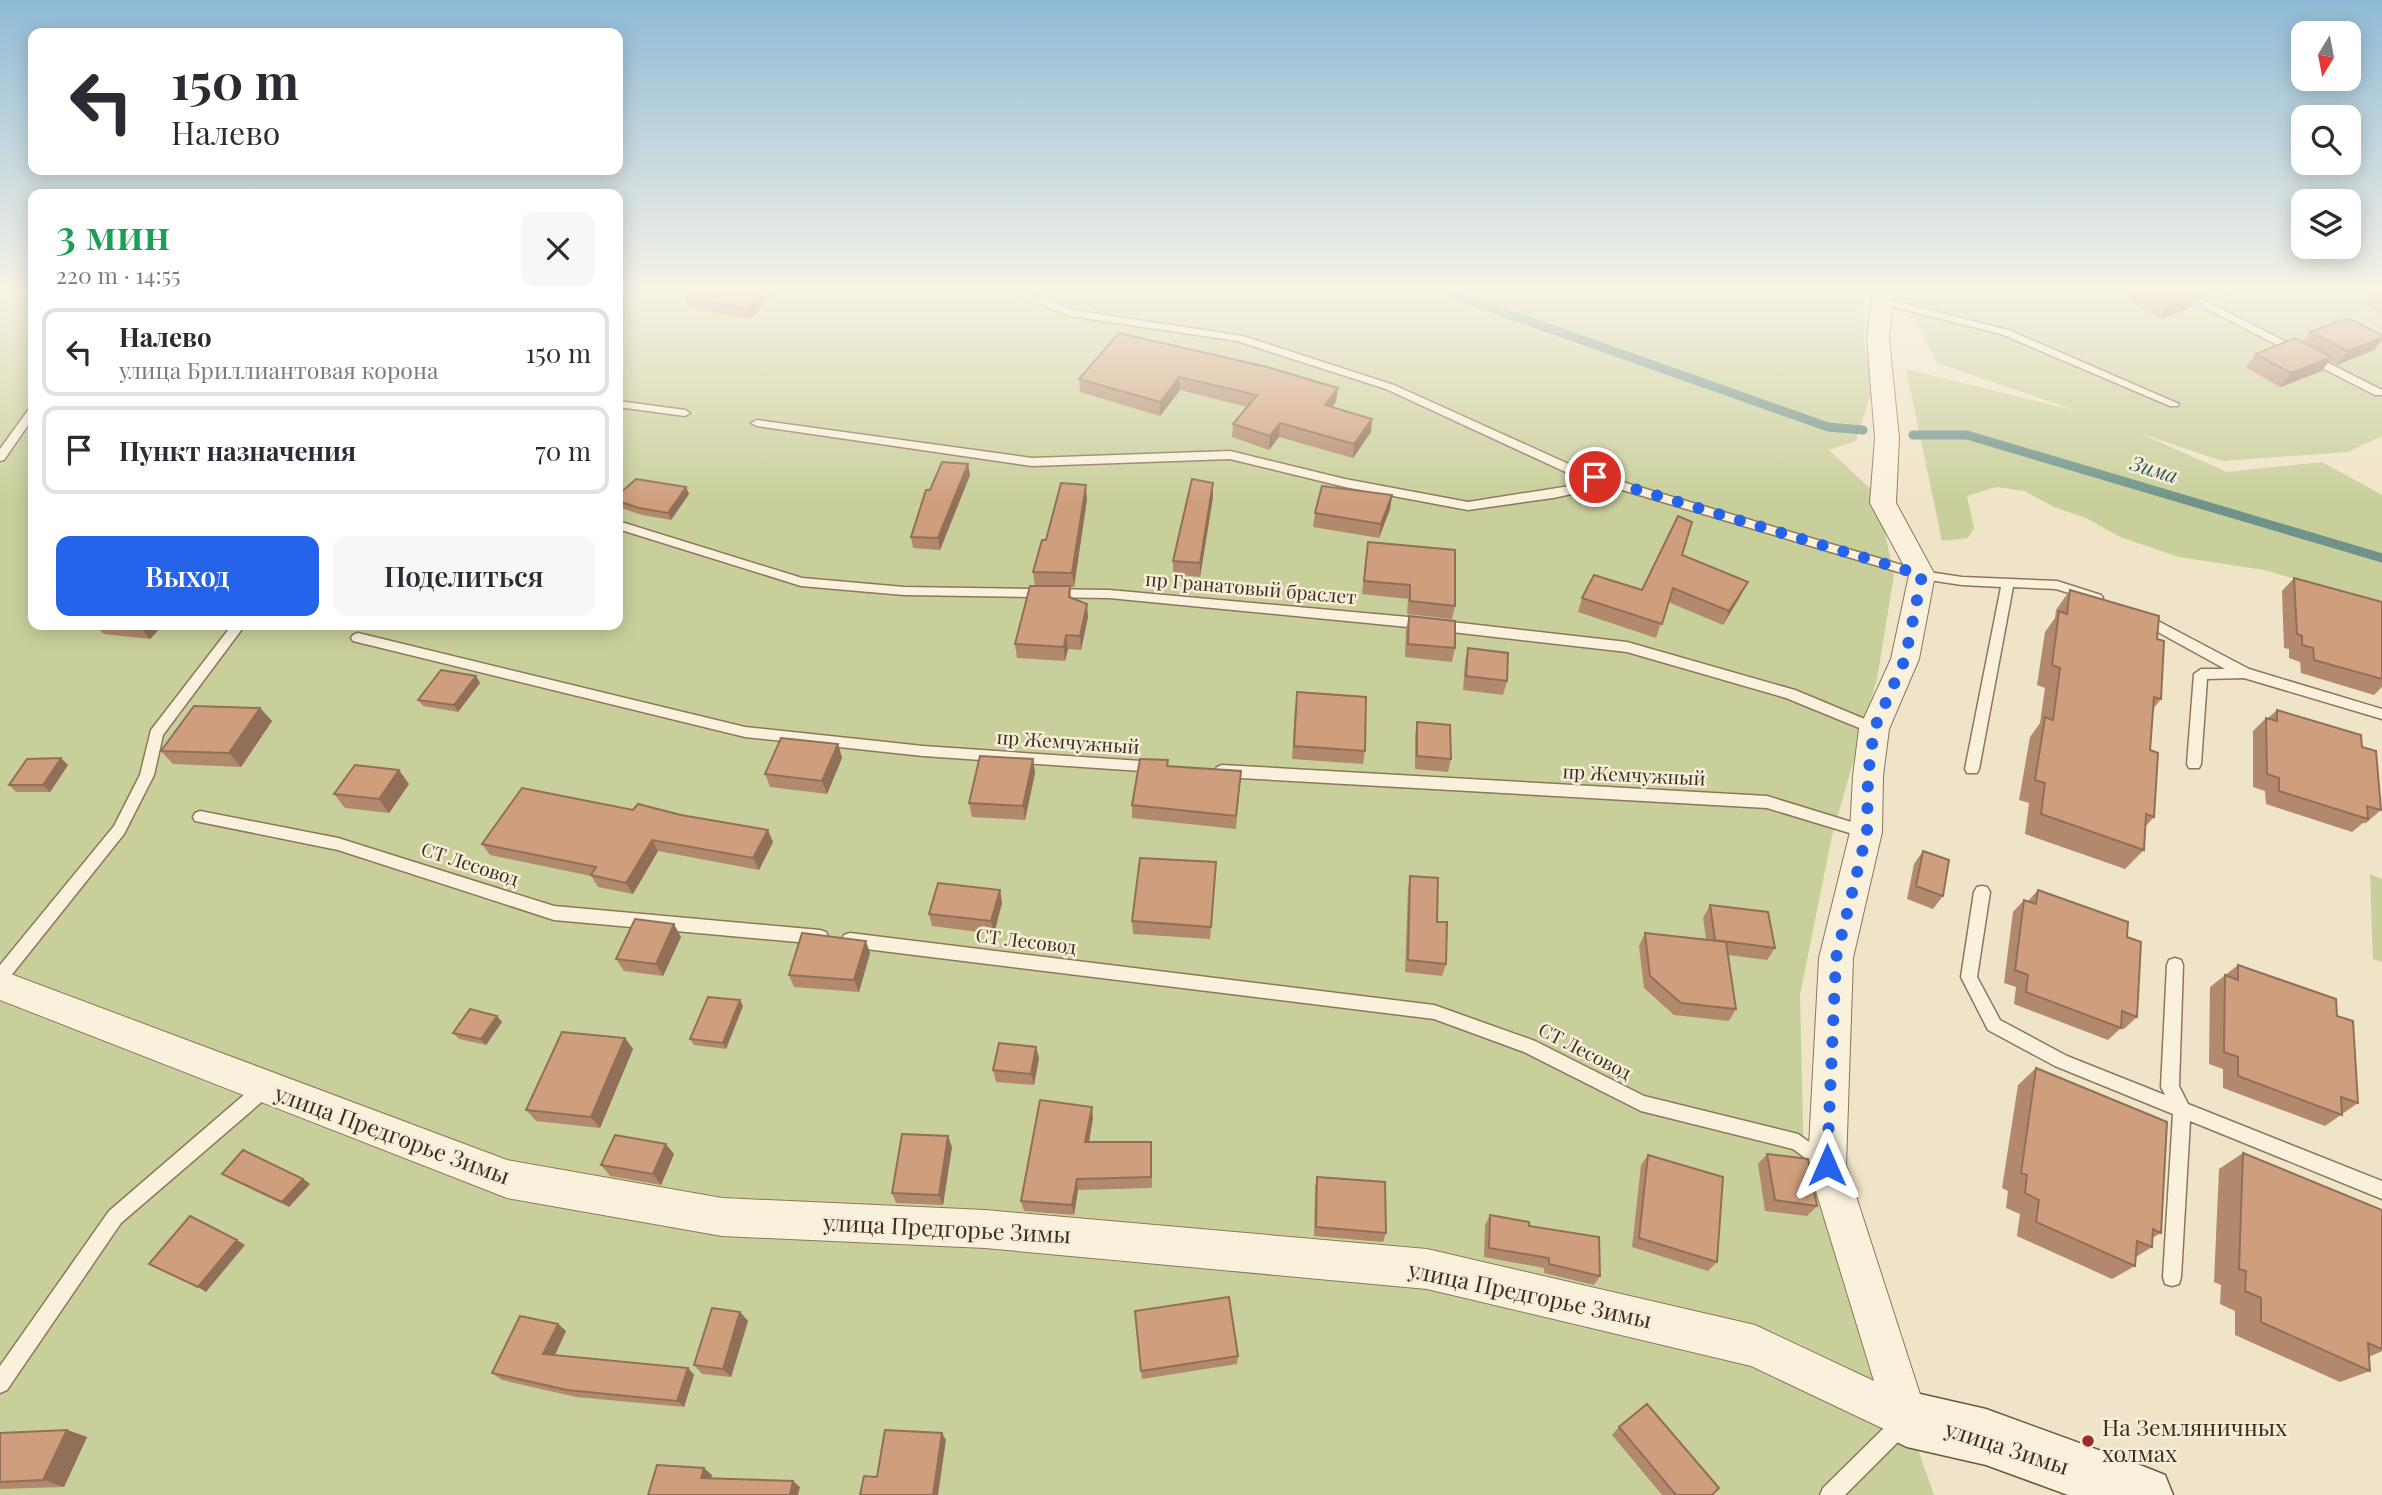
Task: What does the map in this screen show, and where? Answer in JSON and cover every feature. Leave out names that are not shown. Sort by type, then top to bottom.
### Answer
[{"type":"street","points":[[1880,363],[1887,438],[1883,503],[1922,575],[1905,659],[1874,729],[1868,776],[1867,832],[1836,958],[1827,1165],[1907,1419]]},
{"type":"street","name":"улица Предгорье Зимы","points":[[0,985],[507,1179],[722,1217],[985,1229],[1427,1269],[1755,1346],[1907,1419]]},
{"type":"street","name":"улица Зимы","points":[[1907,1419],[1986,1437],[2145,1495]]},
{"type":"lane","points":[[1315,363],[1390,387],[1578,473],[1922,575],[1962,581],[2057,585],[2118,606],[2244,673],[2382,714]]},
{"type":"lane","points":[[2077,363],[2174,404]]},
{"type":"lane","points":[[2319,363],[2379,393]]},
{"type":"lane","points":[[623,405],[685,413]]},
{"type":"lane","points":[[0,457],[28,418]]},
{"type":"lane","points":[[757,423],[1032,462],[1230,455],[1345,483],[1468,506],[1553,494],[1612,482]]},
{"type":"lane","name":"пр Гранатовый браслет","points":[[623,527],[801,583],[904,591],[1109,594],[1408,622],[1627,647],[1790,694],[1874,729]]},
{"type":"lane","points":[[1972,769],[2008,582]]},
{"type":"lane","points":[[0,977],[119,830],[147,775],[156,734],[235,630]]},
{"type":"lane","name":"пр Жемчужный","points":[[358,638],[745,732],[923,751],[1176,768]]},
{"type":"lane","points":[[2194,764],[2201,674],[2244,673]]},
{"type":"lane","name":"пр Жемчужный","points":[[1204,770],[1768,803],[1867,832]]},
{"type":"lane","name":"СТ Лесовод","points":[[200,817],[338,845],[554,913],[810,936],[1434,1013],[1530,1046],[1641,1103],[1798,1142],[1827,1165]]},
{"type":"lane","points":[[1982,892],[1969,976],[1994,1025],[2062,1061],[2382,1190]]},
{"type":"lane","points":[[2172,1277],[2182,1109],[2170,1087],[2175,965]]},
{"type":"lane","points":[[0,1383],[115,1217],[265,1088]]},
{"type":"lane","points":[[1830,1495],[1907,1419]]},
{"type":"green space","points":[[0,363],[28,363],[28,630],[623,630],[623,363],[1869,363],[1875,381],[1856,441],[1829,450],[1877,495],[1894,575],[1877,679],[1832,836],[1800,995],[1804,1161],[1880,1341],[1934,1495],[0,1495]]},
{"type":"green space","points":[[1937,363],[2382,363],[2382,436],[2348,452],[2222,461],[2139,433],[2227,472],[2322,462],[2382,495],[2382,604],[2264,570],[2179,557],[2120,537],[2086,518],[2054,507],[2024,491],[1996,487],[1967,496],[1974,528],[1968,538],[1942,541],[1906,369],[2077,411]]},
{"type":"green space","points":[[2370,874],[2382,879],[2382,962],[2373,959]]},
{"type":"building","points":[[1093,363],[1249,363],[1338,388],[1325,405],[1372,419],[1354,444],[1280,423],[1270,436],[1233,424],[1257,395],[1179,377],[1160,402],[1079,379]]},
{"type":"building","points":[[2272,363],[2317,363],[2291,373]]},
{"type":"building","points":[[942,462],[968,464],[938,538],[911,537],[926,490],[930,490]]},
{"type":"building","points":[[636,479],[686,487],[668,513],[623,503],[623,491]]},
{"type":"building","points":[[1192,479],[1213,483],[1200,563],[1173,561]]},
{"type":"building","points":[[1061,483],[1086,485],[1072,573],[1033,572],[1042,540],[1046,540]]},
{"type":"building","points":[[1322,486],[1392,495],[1381,524],[1315,513]]},
{"type":"building","points":[[1678,516],[1692,522],[1682,555],[1748,582],[1729,611],[1673,588],[1662,624],[1582,598],[1594,575],[1642,590]]},
{"type":"building","points":[[1368,542],[1455,550],[1455,606],[1410,601],[1410,585],[1364,581]]},
{"type":"building","points":[[2294,578],[2382,602],[2382,679],[2314,660],[2313,648],[2302,645],[2302,636],[2297,634]]},
{"type":"building","points":[[1030,586],[1070,586],[1069,597],[1087,604],[1080,636],[1066,635],[1064,647],[1015,644]]},
{"type":"building","points":[[2070,590],[2159,616],[2157,639],[2164,641],[2161,699],[2154,697],[2150,750],[2158,753],[2154,817],[2146,814],[2144,850],[2041,814],[2045,783],[2035,780],[2045,717],[2053,720],[2060,668],[2052,665],[2059,611],[2067,614]]},
{"type":"building","points":[[1409,616],[1455,621],[1455,648],[1408,644]]},
{"type":"building","points":[[1468,648],[1508,653],[1507,681],[1466,676]]},
{"type":"building","points":[[441,670],[476,676],[454,705],[418,700]]},
{"type":"building","points":[[1297,692],[1366,697],[1365,751],[1294,746]]},
{"type":"building","points":[[194,706],[260,708],[229,753],[161,751]]},
{"type":"building","points":[[2277,710],[2361,735],[2362,747],[2376,751],[2381,810],[2367,806],[2368,819],[2279,791],[2279,778],[2267,774],[2266,718],[2277,721]]},
{"type":"building","points":[[1417,722],[1450,725],[1451,759],[1417,756]]},
{"type":"building","points":[[781,738],[838,744],[822,781],[765,774]]},
{"type":"building","points":[[980,756],[1033,759],[1023,806],[969,803]]},
{"type":"building","points":[[61,758],[43,785],[9,785],[27,759]]},
{"type":"building","points":[[1140,759],[1168,760],[1167,766],[1241,771],[1236,816],[1132,805]]},
{"type":"building","points":[[355,765],[399,770],[379,799],[334,794]]},
{"type":"building","points":[[522,788],[633,810],[638,804],[681,815],[768,830],[753,858],[652,840],[626,883],[591,875],[596,867],[482,844]]},
{"type":"building","points":[[1923,851],[1949,860],[1943,896],[1916,886]]},
{"type":"building","points":[[1140,858],[1216,862],[1211,927],[1132,921]]},
{"type":"building","points":[[1410,876],[1438,878],[1437,922],[1447,922],[1446,964],[1408,960]]},
{"type":"building","points":[[938,883],[1000,890],[991,921],[929,914]]},
{"type":"building","points":[[2038,890],[2128,922],[2127,937],[2141,942],[2137,1017],[2122,1011],[2121,1028],[2026,992],[2028,975],[2015,970],[2024,900],[2036,904]]},
{"type":"building","points":[[1710,905],[1768,912],[1775,948],[1715,940]]},
{"type":"building","points":[[635,919],[674,924],[656,964],[616,959]]},
{"type":"building","points":[[802,933],[866,941],[854,980],[789,975]]},
{"type":"building","points":[[1645,933],[1726,942],[1736,1009],[1681,1003],[1650,976]]},
{"type":"building","points":[[2238,965],[2336,999],[2337,1016],[2353,1021],[2358,1103],[2341,1097],[2342,1115],[2238,1076],[2238,1057],[2224,1052],[2225,975],[2238,980]]},
{"type":"building","points":[[708,997],[740,1000],[723,1043],[690,1039]]},
{"type":"building","points":[[470,1009],[497,1016],[481,1039],[453,1033]]},
{"type":"building","points":[[562,1032],[625,1038],[591,1117],[526,1110]]},
{"type":"building","points":[[999,1043],[1036,1047],[1031,1074],[993,1070]]},
{"type":"building","points":[[2036,1068],[2167,1122],[2161,1233],[2153,1229],[2152,1247],[2137,1241],[2135,1266],[2036,1222],[2039,1200],[2025,1193],[2027,1175],[2021,1173]]},
{"type":"building","points":[[1040,1100],[1092,1107],[1085,1142],[1151,1142],[1151,1177],[1077,1179],[1072,1205],[1021,1201]]},
{"type":"building","points":[[902,1134],[948,1136],[939,1195],[892,1193]]},
{"type":"building","points":[[615,1135],[666,1144],[653,1174],[601,1165]]},
{"type":"building","points":[[243,1150],[303,1179],[282,1202],[222,1174]]},
{"type":"building","points":[[2243,1153],[2382,1210],[2382,1349],[2368,1343],[2370,1371],[2261,1322],[2261,1298],[2245,1291],[2246,1271],[2239,1269]]},
{"type":"building","points":[[1767,1154],[1808,1159],[1817,1206],[1775,1200]]},
{"type":"building","points":[[1648,1155],[1723,1177],[1717,1262],[1639,1238]]},
{"type":"building","points":[[1317,1177],[1385,1182],[1386,1233],[1316,1227]]},
{"type":"building","points":[[1490,1215],[1529,1222],[1529,1226],[1599,1237],[1600,1276],[1549,1264],[1549,1258],[1489,1248]]},
{"type":"building","points":[[190,1216],[237,1240],[198,1287],[149,1264]]},
{"type":"building","points":[[1229,1297],[1238,1356],[1141,1371],[1135,1311]]},
{"type":"building","points":[[712,1308],[740,1312],[723,1369],[694,1365]]},
{"type":"building","points":[[520,1316],[558,1324],[543,1354],[688,1368],[677,1401],[567,1390],[492,1373]]},
{"type":"building","points":[[1647,1404],[1719,1488],[1712,1495],[1676,1495],[1619,1427]]},
{"type":"building","points":[[67,1430],[43,1480],[0,1482],[0,1433]]},
{"type":"building","points":[[885,1430],[942,1433],[933,1495],[860,1495],[864,1476],[877,1477]]},
{"type":"building","points":[[657,1465],[704,1468],[701,1478],[793,1481],[790,1495],[648,1495]]},
{"type":"waterway","name":"Зима","points":[[1646,363],[1828,427],[1863,430]]},
{"type":"waterway","name":"Зима","points":[[1913,435],[1967,435],[2382,558]]},
{"type":"place","name":"На Земляничных холмах","points":[[2088,1441]]},
{"type":"route","points":[[1595,477],[1922,575],[1905,659],[1874,729],[1868,776],[1867,832],[1836,958],[1827,1165]]}]
